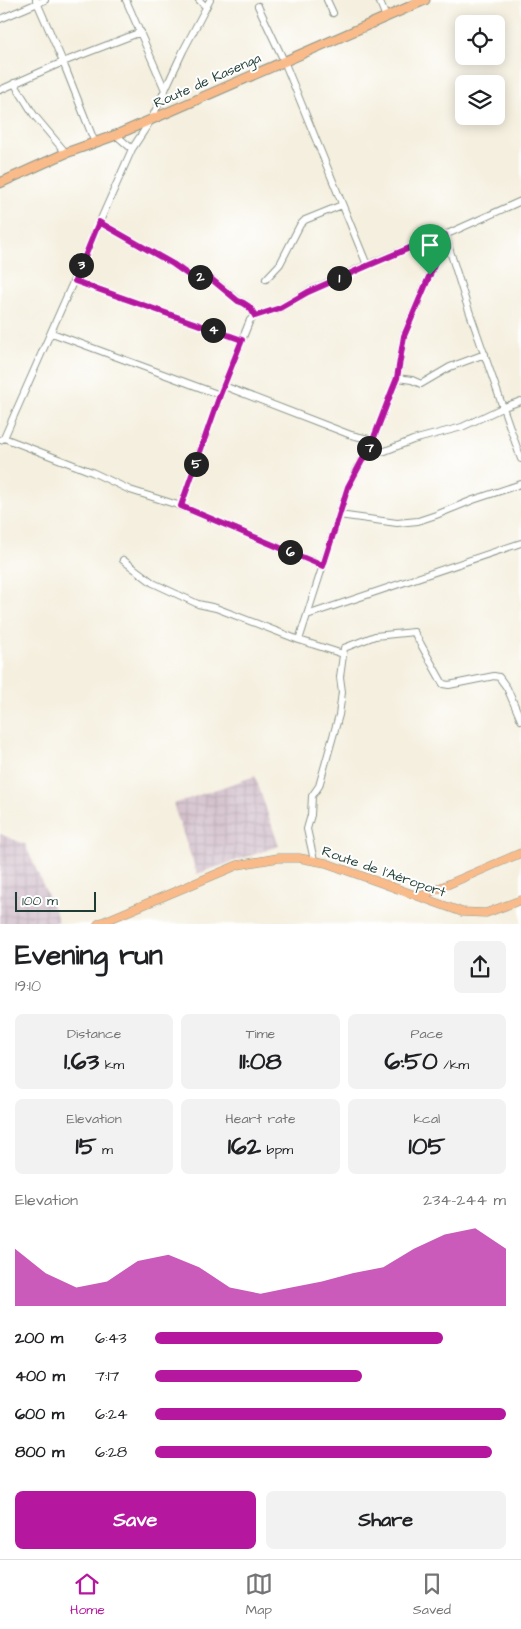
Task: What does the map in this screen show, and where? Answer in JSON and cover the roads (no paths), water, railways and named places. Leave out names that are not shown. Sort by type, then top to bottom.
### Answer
[{"type":"highway","name":"Route de Kasenga","points":[[0,183],[66,153],[151,120],[425,0]]},
{"type":"main road","points":[[421,896],[521,853]]},
{"type":"main road","name":"Route de l'Aéroport","points":[[98,924],[238,865],[278,858],[314,860],[472,914],[486,913],[521,900]]},
{"type":"street","points":[[0,19],[36,2],[45,0]]},
{"type":"street","points":[[126,0],[165,90]]},
{"type":"street","points":[[200,0],[206,7]]},
{"type":"street","points":[[210,0],[183,51],[151,120],[132,149],[52,333],[2,439],[92,472],[130,490],[181,506],[323,566]]},
{"type":"street","points":[[327,0],[332,13]]},
{"type":"street","points":[[379,0],[386,17]]},
{"type":"street","points":[[36,2],[63,62],[95,143]]},
{"type":"street","points":[[258,6],[284,61],[367,266]]},
{"type":"street","points":[[0,90],[63,62],[141,32]]},
{"type":"street","points":[[14,83],[34,115],[66,153]]},
{"type":"street","points":[[116,135],[132,149]]},
{"type":"street","points":[[181,506],[220,395],[250,320],[255,316],[280,308],[308,292],[367,266],[521,202]]},
{"type":"street","points":[[266,279],[280,264],[300,225],[305,220],[342,205]]},
{"type":"street","points":[[99,222],[173,264],[190,276],[206,277],[216,281],[238,301],[248,306],[255,316]]},
{"type":"street","points":[[445,235],[466,302],[521,459]]},
{"type":"street","points":[[299,640],[348,487],[373,440],[397,378],[404,336],[434,265],[436,252],[448,247]]},
{"type":"street","points":[[75,281],[242,340]]},
{"type":"street","points":[[52,333],[220,395]]},
{"type":"street","points":[[397,378],[412,380],[421,384],[450,367],[485,354]]},
{"type":"street","points":[[224,386],[352,435],[373,440]]},
{"type":"street","points":[[365,454],[385,451],[413,440],[462,427],[521,401]]},
{"type":"street","points":[[339,516],[397,523],[418,521],[521,484]]},
{"type":"street","points":[[307,615],[521,543]]},
{"type":"street","points":[[123,560],[153,583],[198,604],[216,608],[299,640],[343,654]]},
{"type":"street","points":[[314,860],[307,829],[311,815],[312,796],[319,786],[338,714],[342,692],[340,677],[344,648],[375,636],[414,632],[443,684],[450,685],[494,676],[499,677],[507,688],[521,720]]}]
